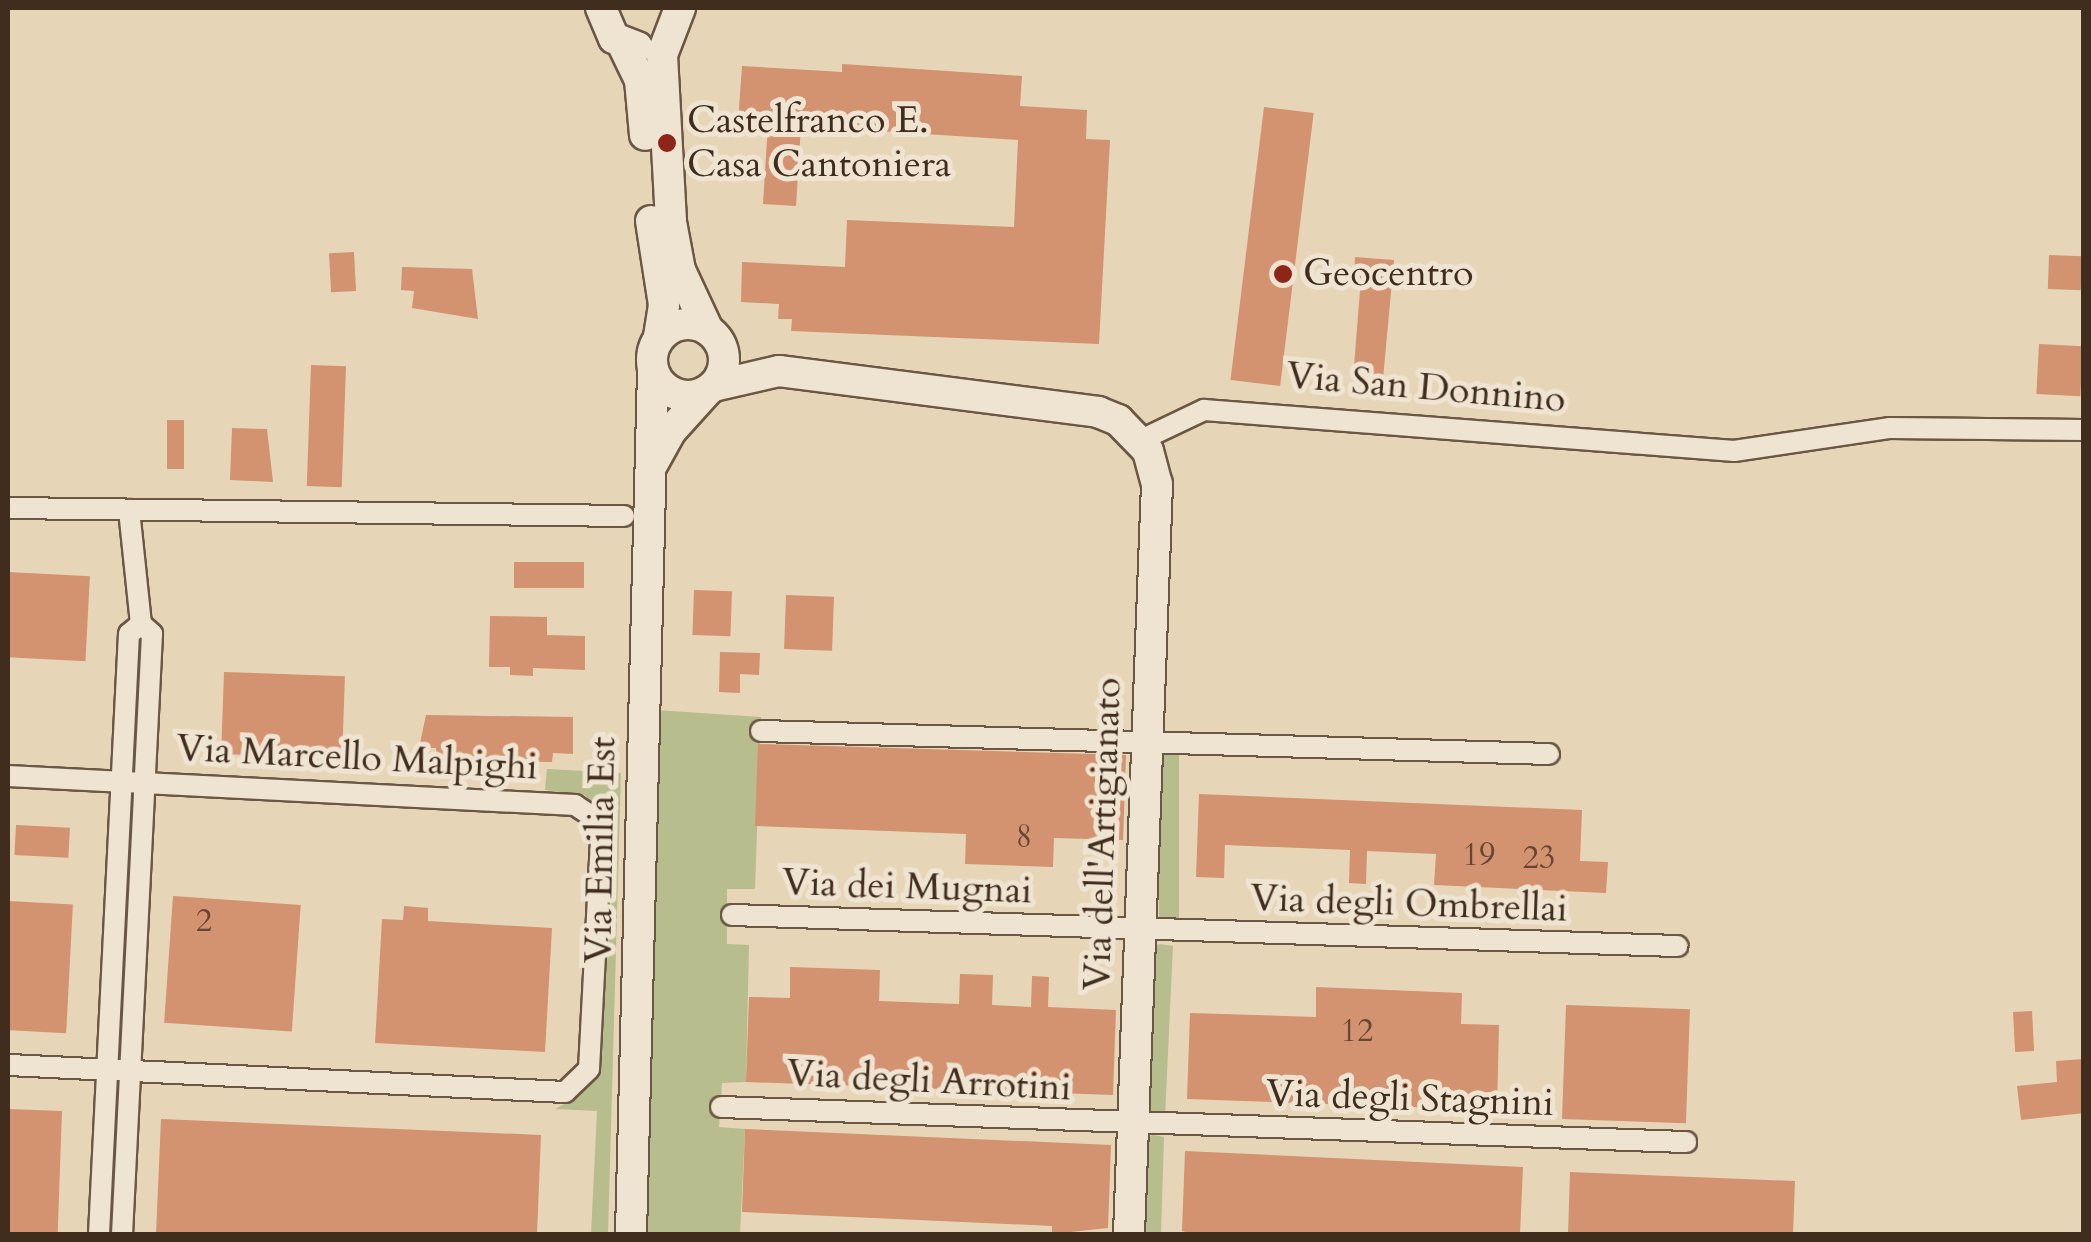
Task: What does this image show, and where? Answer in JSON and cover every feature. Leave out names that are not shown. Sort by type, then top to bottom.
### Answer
[{"type":"main road","points":[[680,8],[662,55],[672,237],[725,358],[711,389]]},
{"type":"main road","name":"Via Emilia Est","points":[[601,20],[646,48],[668,37]]},
{"type":"main road","name":"Via Emilia Est","points":[[601,20],[643,100],[664,304],[654,372],[650,468],[631,1234]]},
{"type":"main road","points":[[659,338],[678,325],[713,334],[779,372]]},
{"type":"main road","points":[[654,372],[675,394],[779,372],[1098,412],[1141,440]]},
{"type":"main road","name":"Via Emilia Est","points":[[650,468],[670,432],[711,389]]},
{"type":"main road","name":"Via dell'Artigianato","points":[[1129,1234],[1158,484],[1141,440]]},
{"type":"street","name":"Via San Donnino","points":[[1141,440],[1204,410],[1734,451],[1890,428],[2084,430]]},
{"type":"street","points":[[8,508],[624,516]]},
{"type":"street","points":[[122,1234],[152,634],[141,624],[130,510]]},
{"type":"street","points":[[99,1234],[129,634],[141,624]]},
{"type":"street","points":[[762,731],[1147,739],[1549,754]]},
{"type":"street","points":[[8,776],[144,783]]},
{"type":"street","name":"Via Marcello Malpighi","points":[[130,1072],[549,1094],[582,1082],[592,1042],[601,840],[587,810],[537,801],[144,783]]},
{"type":"street","name":"Via dei Mugnai","points":[[732,915],[1140,930]]},
{"type":"street","name":"Via degli Ombrellai","points":[[1140,930],[1677,946]]},
{"type":"street","points":[[8,1065],[130,1072]]},
{"type":"street","name":"Via degli Arrotini","points":[[721,1107],[1133,1126]]},
{"type":"street","name":"Via degli Stagnini","points":[[1133,1126],[1686,1142]]},
{"type":"green space","points":[[656,710],[761,717],[755,889],[727,889],[727,944],[749,945],[746,1082],[722,1083],[719,1127],[745,1129],[740,1234],[637,1234]]},
{"type":"green space","points":[[1159,748],[1179,748],[1179,921],[1159,921]]},
{"type":"green space","points":[[547,769],[621,773],[608,1234],[591,1234],[597,1111],[555,1109],[581,1095],[600,1067],[611,826],[585,795],[545,790]]},
{"type":"green space","points":[[1159,944],[1173,946],[1165,1117],[1147,1114],[1152,948]]},
{"type":"green space","points":[[1153,1135],[1164,1137],[1161,1234],[1141,1234],[1145,1139]]},
{"type":"building","points":[[842,64],[1022,76],[1020,106],[1087,110],[1086,139],[1110,140],[1099,344],[791,331],[792,319],[778,319],[779,304],[741,302],[742,262],[845,267],[847,220],[1014,227],[1018,140],[801,126],[796,206],[763,204],[768,124],[738,122],[742,66],[842,72]]},
{"type":"building","points":[[1264,107],[1314,113],[1280,386],[1230,380]]},
{"type":"building","points":[[354,252],[356,291],[331,292],[329,253]]},
{"type":"building","points":[[2049,255],[2082,256],[2081,290],[2048,289]]},
{"type":"building","points":[[1355,257],[1394,260],[1383,379],[1375,378],[1373,393],[1352,391],[1361,278],[1354,277]]},
{"type":"building","points":[[402,267],[472,269],[478,319],[412,308],[414,291],[401,290]]},
{"type":"building","points":[[2039,344],[2083,346],[2080,396],[2036,394]]},
{"type":"building","points":[[311,365],[346,366],[342,487],[307,486]]},
{"type":"building","points":[[167,420],[184,420],[184,469],[167,469]]},
{"type":"building","points":[[232,428],[267,429],[273,482],[230,480]]},
{"type":"building","points":[[514,562],[584,562],[584,588],[514,588]]},
{"type":"building","points":[[8,572],[90,576],[85,661],[8,657]]},
{"type":"building","points":[[694,590],[732,591],[730,636],[692,635]]},
{"type":"building","points":[[786,595],[834,597],[832,651],[784,649]]},
{"type":"building","points":[[490,616],[547,617],[547,635],[585,636],[585,670],[533,668],[533,676],[510,675],[510,667],[489,667]]},
{"type":"building","points":[[720,652],[760,653],[759,675],[740,674],[740,693],[719,692]]},
{"type":"building","points":[[224,672],[345,676],[342,758],[221,754]]},
{"type":"building","points":[[426,715],[573,717],[573,754],[553,753],[552,762],[437,760],[436,748],[419,748]]},
{"type":"building","points":[[758,744],[1126,755],[1123,840],[1054,838],[1053,867],[965,864],[966,834],[755,826]]},
{"type":"building","points":[[1199,794],[1582,810],[1580,861],[1608,862],[1606,893],[1434,885],[1436,854],[1367,851],[1366,884],[1349,883],[1350,850],[1225,845],[1224,878],[1196,877]]},
{"type":"building","points":[[16,825],[70,828],[68,858],[14,855]]},
{"type":"building","points":[[173,896],[301,905],[292,1032],[164,1023]]},
{"type":"building","points":[[8,901],[73,904],[66,1033],[8,1030]]},
{"type":"building","points":[[404,906],[428,908],[428,921],[552,928],[545,1052],[375,1043],[382,919],[403,920]]},
{"type":"building","points":[[790,967],[880,970],[879,1001],[959,1004],[960,974],[993,975],[992,1005],[1031,1007],[1032,976],[1049,977],[1048,1007],[1116,1010],[1113,1095],[746,1082],[749,997],[790,998]]},
{"type":"building","points":[[1316,987],[1462,993],[1461,1024],[1499,1025],[1497,1110],[1187,1099],[1190,1013],[1316,1017]]},
{"type":"building","points":[[1566,1005],[1690,1009],[1686,1123],[1562,1119]]},
{"type":"building","points":[[2032,1011],[2034,1051],[2015,1052],[2013,1012]]},
{"type":"building","points":[[2084,1059],[2084,1113],[2021,1120],[2017,1086],[2057,1082],[2056,1061]]},
{"type":"building","points":[[8,1109],[62,1111],[58,1234],[8,1234]]},
{"type":"building","points":[[161,1119],[541,1135],[537,1234],[156,1234]]},
{"type":"building","points":[[745,1129],[1111,1145],[1108,1228],[1052,1234],[1052,1226],[742,1212]]},
{"type":"building","points":[[1185,1151],[1523,1167],[1520,1234],[1194,1234],[1182,1231]]},
{"type":"building","points":[[1570,1172],[1795,1181],[1793,1234],[1568,1234]]},
{"type":"place","name":"Castelfranco E. Casa Cantoniera","points":[[667,143]]},
{"type":"place","name":"Geocentro","points":[[1283,274]]}]
